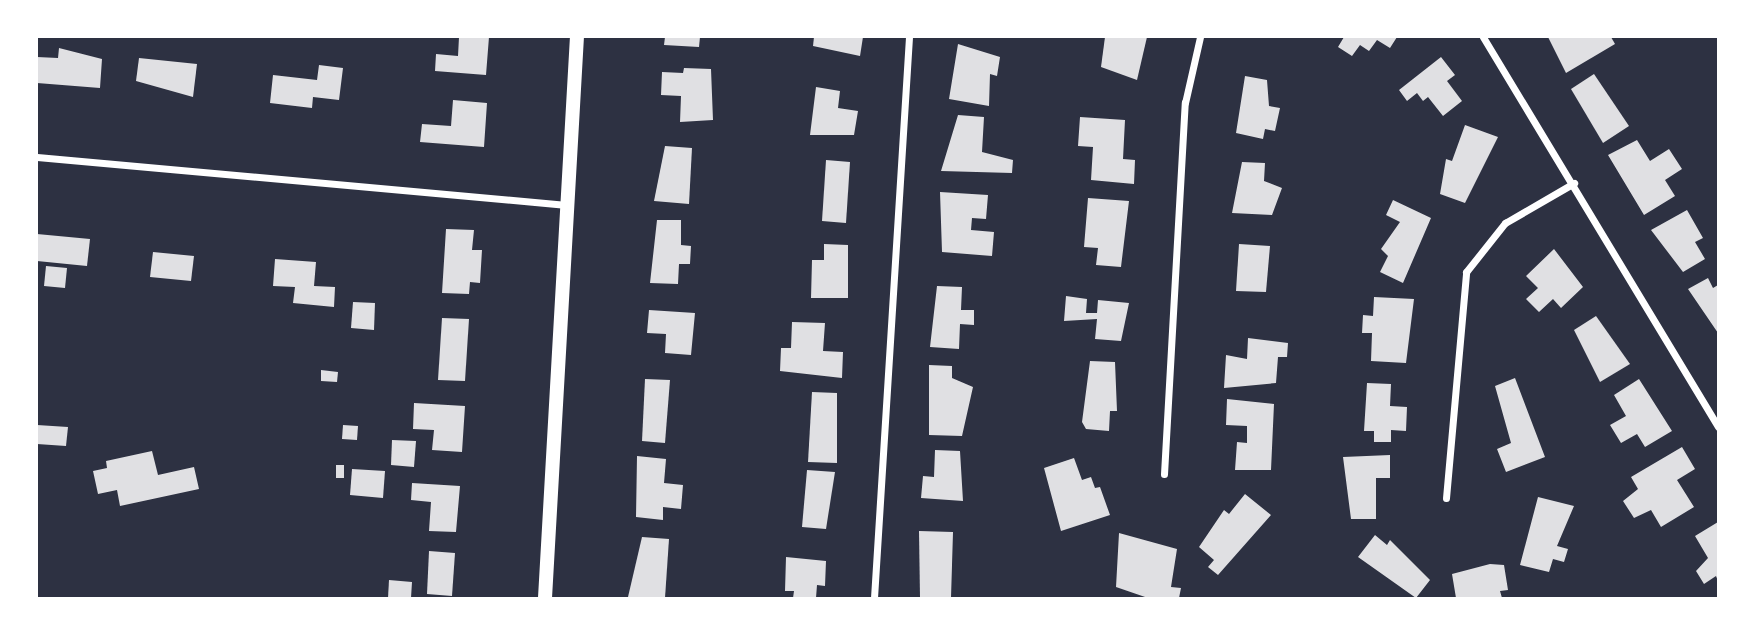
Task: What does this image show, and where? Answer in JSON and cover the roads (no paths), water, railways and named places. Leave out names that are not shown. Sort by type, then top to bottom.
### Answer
[{"type":"main road","points":[[545,598],[577,37]]},
{"type":"street","points":[[874,598],[909,37]]},
{"type":"street","points":[[1164,474],[1185,103],[1200,37]]},
{"type":"street","points":[[1483,37],[1574,183],[1718,427]]},
{"type":"street","points":[[37,158],[566,205]]},
{"type":"street","points":[[1446,498],[1466,272],[1491,234],[1574,183]]}]
